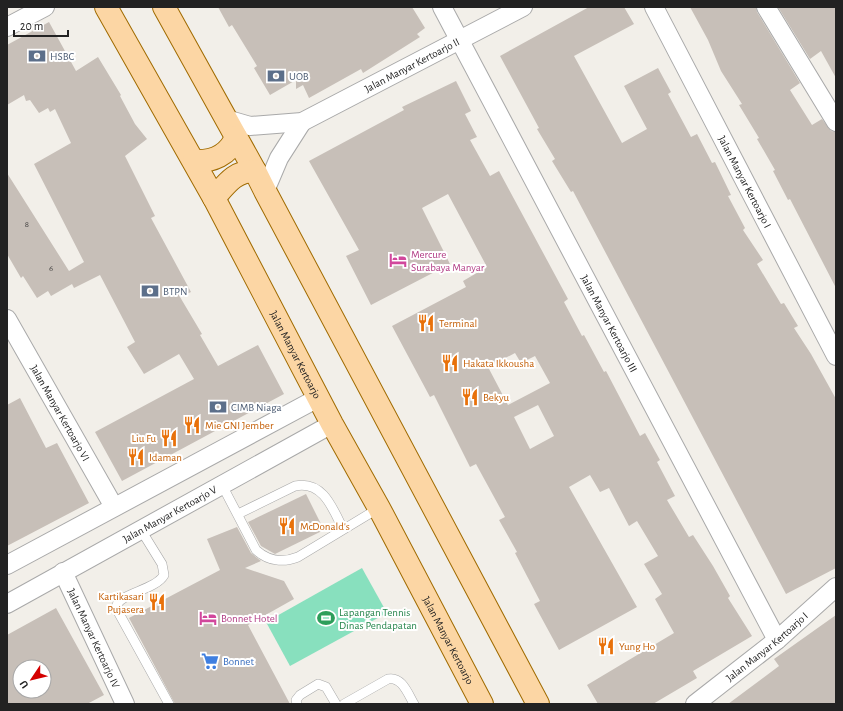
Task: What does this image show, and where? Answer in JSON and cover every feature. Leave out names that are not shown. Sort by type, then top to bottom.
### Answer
[{"type":"main road","name":"Jalan Manyar Kertoarjo","points":[[106,7],[214,198],[318,398],[482,704]]},
{"type":"main road","points":[[164,7],[255,171],[538,704]]},
{"type":"main road","points":[[194,161],[203,162],[217,157],[230,148],[231,128]]},
{"type":"main road","points":[[214,198],[227,182],[237,174],[255,171]]},
{"type":"street","points":[[7,27],[45,7]]},
{"type":"street","name":"Jalan Manyar Kertoarjo III","points":[[442,7],[777,640]]},
{"type":"street","name":"Jalan Manyar Kertoarjo II","points":[[231,128],[302,122],[523,7]]},
{"type":"street","name":"Jalan Manyar Kertoarjo I","points":[[654,7],[836,356]]},
{"type":"street","points":[[766,7],[836,122]]},
{"type":"street","name":"Jalan Manyar Kertoarjo II","points":[[265,191],[279,158],[302,122]]},
{"type":"street","name":"Jalan Manyar Kertoarjo VI","points":[[7,319],[114,507]]},
{"type":"street","points":[[7,565],[318,398]]},
{"type":"street","name":"Jalan Manyar Kertoarjo V","points":[[7,604],[332,424]]},
{"type":"street","points":[[254,433],[269,459]]},
{"type":"street","name":"Jalan Manyar Kertoarjo IV","points":[[63,572],[124,704]]},
{"type":"street","name":"Jalan Manyar Kertoarjo I","points":[[700,703],[777,640],[836,588]]},
{"type":"lane","points":[[222,485],[256,550],[266,557],[280,561],[298,557],[378,508]]},
{"type":"lane","points":[[238,514],[295,486],[305,485],[315,488],[327,498],[343,529]]},
{"type":"lane","points":[[140,530],[162,564],[164,575],[154,585],[122,598],[117,603],[116,608],[170,704]]},
{"type":"lane","points":[[344,704],[388,679],[394,678],[399,681],[414,704]]},
{"type":"lane","points":[[296,704],[296,700],[300,695],[318,684],[326,687],[336,704]]},
{"type":"green space","name":"Lapangan Tennis Dinas Pendapatan","points":[[362,568],[387,613],[290,666],[266,622]]},
{"type":"building","points":[[218,7],[412,7],[425,28],[417,34],[420,37],[363,73],[361,69],[309,98],[303,85],[296,89],[296,80],[270,95],[254,68],[257,66],[232,25],[229,27]]},
{"type":"building","points":[[589,7],[624,7],[634,24],[574,56],[622,143],[647,129],[624,86],[658,68],[671,92],[668,94],[691,137],[697,134],[712,163],[715,162],[731,195],[728,196],[745,228],[743,230],[763,260],[757,264],[781,304],[784,303],[798,326],[794,328],[811,354],[836,399],[836,568],[786,594],[573,191],[571,192],[552,161],[555,159],[537,129],[539,128],[500,56]]},
{"type":"building","points":[[690,7],[756,7],[757,12],[800,83],[790,90],[812,125],[822,119],[831,131],[836,132],[836,288],[790,199],[788,200],[773,171],[775,170],[757,139],[759,138],[739,105],[742,104],[721,71],[708,40]]},
{"type":"building","points":[[778,7],[836,7],[836,78],[821,51],[810,59]]},
{"type":"building","points":[[49,22],[76,71],[98,57],[121,95],[120,96],[135,124],[147,139],[125,156],[155,216],[151,218],[191,292],[180,297],[202,334],[200,335],[218,366],[258,345],[284,394],[122,481],[95,432],[194,379],[179,354],[144,374],[127,347],[135,342],[100,275],[74,288],[72,284],[51,296],[48,291],[37,298],[23,276],[21,278],[7,254],[7,173],[69,271],[84,262],[34,164],[71,143],[55,109],[50,112],[48,108],[39,113],[30,100],[26,101],[24,95],[7,105],[7,45]]},
{"type":"building","points":[[456,81],[471,111],[465,114],[477,137],[470,140],[490,176],[499,171],[568,299],[564,302],[582,336],[584,335],[604,372],[606,371],[640,436],[645,433],[660,460],[657,462],[675,496],[667,500],[689,537],[693,535],[713,566],[730,596],[728,598],[752,636],[693,671],[697,678],[653,704],[598,704],[587,685],[674,633],[655,599],[662,594],[644,564],[658,556],[637,521],[629,526],[609,488],[600,492],[590,475],[569,487],[637,607],[559,650],[534,604],[540,601],[515,553],[517,552],[499,520],[505,517],[476,464],[470,467],[434,395],[430,397],[392,326],[466,287],[463,281],[487,267],[448,194],[422,208],[450,264],[371,305],[346,256],[359,250],[309,161],[404,110],[402,107]],"holes":[[[515,353],[521,363],[535,356],[550,383],[508,405],[488,367]],[[538,405],[554,436],[530,449],[514,417]]]},
{"type":"building","points":[[20,398],[46,448],[57,443],[89,503],[7,546],[7,405]]},
{"type":"building","name":"McDonald's","points":[[306,494],[324,530],[275,554],[261,546],[248,522]]},
{"type":"building","name":"Bonnet","points":[[237,527],[251,553],[261,561],[245,568],[284,581],[294,599],[248,625],[290,704],[175,704],[129,618],[220,570],[207,539]]},
{"type":"building","points":[[56,608],[104,695],[87,704],[7,704],[7,635]]},
{"type":"building","points":[[836,615],[836,704],[728,704],[779,666],[774,659]]},
{"type":"place","name":"HSBC","points":[[37,56]]},
{"type":"place","name":"UOB","points":[[276,76]]},
{"type":"place","name":"Mercure Surabaya Manyar","points":[[398,260]]},
{"type":"place","name":"BTPN","points":[[150,291]]},
{"type":"place","name":"Terminal","points":[[426,323]]},
{"type":"place","name":"Hakata Ikkousha","points":[[450,363]]},
{"type":"place","name":"Bekyu","points":[[470,397]]},
{"type":"place","name":"CIMB Niaga","points":[[218,407]]},
{"type":"place","name":"Mie GNI Jember","points":[[192,425]]},
{"type":"place","name":"Liu Fu","points":[[169,438]]},
{"type":"place","name":"Idaman","points":[[136,457]]},
{"type":"place","name":"McDonald's","points":[[287,526]]},
{"type":"place","name":"Kartikasari Pujasera","points":[[157,602]]},
{"type":"place","name":"Bonnet Hotel","points":[[208,618]]},
{"type":"place","name":"Lapangan Tennis Dinas Pendapatan","points":[[326,618]]},
{"type":"place","name":"Yung Ho","points":[[606,646]]},
{"type":"place","name":"Bonnet","points":[[210,661]]}]
